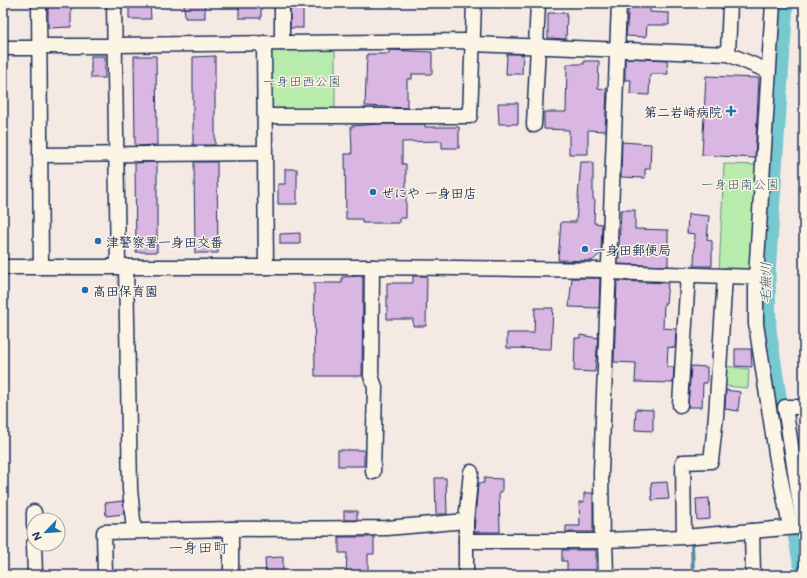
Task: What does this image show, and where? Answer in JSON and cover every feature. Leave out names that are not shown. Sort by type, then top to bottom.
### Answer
[{"type":"street","points":[[39,3],[41,267]]},
{"type":"street","points":[[114,3],[117,155],[130,489],[134,531]]},
{"type":"street","points":[[282,3],[282,43]]},
{"type":"street","points":[[264,116],[470,116],[471,52],[473,44],[474,3]]},
{"type":"street","points":[[534,125],[538,3]]},
{"type":"street","points":[[606,575],[601,485],[619,3]]},
{"type":"street","points":[[728,54],[730,3]]},
{"type":"street","points":[[773,3],[756,277],[756,324],[777,460],[801,527]]},
{"type":"street","points":[[3,48],[114,45],[464,41],[473,44],[728,54],[768,71]]},
{"type":"street","points":[[264,44],[266,267]]},
{"type":"street","points":[[40,155],[264,153]]},
{"type":"street","points":[[3,267],[372,267],[609,271],[756,277]]},
{"type":"street","points":[[372,267],[371,376],[375,388],[373,472]]},
{"type":"street","points":[[680,405],[688,274]]},
{"type":"street","points":[[684,537],[683,462],[711,461],[716,416],[725,276]]},
{"type":"street","points":[[801,527],[785,407],[804,407]]},
{"type":"street","points":[[466,575],[466,521],[471,472]]},
{"type":"street","points":[[105,575],[104,532],[231,529],[388,528],[466,521]]},
{"type":"street","points":[[466,540],[604,541],[684,537],[801,527]]},
{"type":"street","points":[[231,529],[231,575]]},
{"type":"street","points":[[752,531],[753,575]]},
{"type":"street","points":[[34,552],[35,575]]},
{"type":"green space","name":"一身田西公園","points":[[333,48],[335,52],[335,108],[331,112],[273,112],[270,109],[270,52],[273,49]]},
{"type":"green space","name":"一身田南公園","points":[[724,164],[758,165],[751,274],[719,273]]},
{"type":"green space","points":[[725,366],[749,369],[748,388],[725,386]]},
{"type":"building","points":[[48,3],[71,3],[71,27],[48,28]]},
{"type":"building","points":[[129,3],[150,3],[151,19],[129,19]]},
{"type":"building","points":[[184,3],[205,3],[205,18],[185,18]]},
{"type":"building","points":[[239,3],[261,3],[261,18],[239,18]]},
{"type":"building","points":[[629,3],[650,3],[650,12],[669,13],[669,25],[647,25],[646,37],[626,36]]},
{"type":"building","points":[[290,6],[303,6],[303,28],[290,28]]},
{"type":"building","points":[[548,13],[567,13],[566,39],[548,38]]},
{"type":"building","points":[[389,50],[432,52],[432,74],[412,74],[412,79],[407,79],[407,108],[365,106],[367,54],[389,54]]},
{"type":"building","points":[[507,54],[523,54],[522,74],[506,74]]},
{"type":"building","points":[[91,56],[105,56],[105,78],[91,78]]},
{"type":"building","points":[[134,56],[156,56],[157,145],[135,146]]},
{"type":"building","points":[[215,56],[215,145],[193,145],[193,57]]},
{"type":"building","points":[[625,58],[667,60],[668,74],[650,74],[649,95],[630,94],[631,80],[625,80]]},
{"type":"building","points":[[584,61],[599,61],[598,88],[607,89],[605,131],[588,130],[588,154],[569,154],[569,130],[544,129],[544,112],[566,112],[567,64],[584,64]]},
{"type":"building","points":[[706,76],[759,78],[755,158],[702,155]]},
{"type":"building","points":[[498,103],[518,103],[518,124],[499,124]]},
{"type":"building","points":[[379,124],[425,124],[425,127],[459,127],[459,148],[442,148],[442,141],[402,142],[402,164],[406,164],[406,218],[399,218],[399,223],[362,223],[362,219],[346,219],[345,154],[352,154],[351,126]]},
{"type":"building","points":[[622,142],[651,144],[650,169],[645,169],[645,178],[621,177]]},
{"type":"building","points":[[157,162],[157,252],[136,252],[135,163]]},
{"type":"building","points":[[194,162],[217,162],[218,253],[195,253]]},
{"type":"building","points":[[581,162],[593,162],[593,199],[595,200],[594,223],[602,224],[601,253],[592,261],[558,260],[561,222],[576,222]]},
{"type":"building","points":[[285,169],[297,169],[297,204],[278,204],[278,184],[285,184]]},
{"type":"building","points":[[621,210],[635,210],[635,229],[668,230],[668,266],[618,264]]},
{"type":"building","points":[[688,214],[709,216],[707,240],[712,241],[712,266],[694,266],[695,234],[687,233]]},
{"type":"building","points":[[300,233],[300,244],[280,244],[280,234]]},
{"type":"building","points":[[363,276],[362,376],[315,376],[314,283],[342,283],[342,277]]},
{"type":"building","points":[[413,276],[427,276],[426,326],[413,326],[413,319],[387,319],[387,283],[413,283]]},
{"type":"building","points":[[572,278],[600,278],[599,308],[569,307]]},
{"type":"building","points":[[617,281],[668,283],[666,303],[664,303],[663,328],[676,329],[675,348],[668,347],[667,367],[674,367],[673,383],[635,382],[636,363],[614,362]]},
{"type":"building","points":[[535,308],[553,308],[551,349],[507,348],[507,333],[534,333]]},
{"type":"building","points":[[580,335],[598,338],[595,372],[574,371],[575,338],[580,338]]},
{"type":"building","points":[[735,349],[751,349],[752,367],[735,366]]},
{"type":"building","points":[[691,366],[707,367],[707,383],[703,383],[702,407],[688,407]]},
{"type":"building","points":[[726,390],[740,392],[738,411],[725,409]]},
{"type":"building","points":[[636,409],[653,410],[653,431],[635,430]]},
{"type":"building","points":[[338,450],[364,450],[364,466],[338,466]]},
{"type":"building","points":[[435,478],[446,478],[447,514],[436,514]]},
{"type":"building","points":[[484,478],[502,479],[502,492],[499,492],[500,532],[474,532],[478,483],[484,483]]},
{"type":"building","points":[[667,482],[669,499],[652,500],[651,483]]},
{"type":"building","points":[[584,493],[593,493],[593,532],[566,532],[566,526],[580,526],[579,502],[584,502]]},
{"type":"building","points":[[709,498],[710,519],[697,520],[696,499]]},
{"type":"building","points":[[123,501],[124,514],[106,516],[105,503]]},
{"type":"building","points":[[344,511],[357,511],[357,520],[344,520]]},
{"type":"building","points":[[339,537],[374,537],[374,554],[368,554],[368,575],[346,575],[347,553],[339,553]]},
{"type":"building","points":[[562,550],[596,550],[596,575],[582,574],[582,571],[567,572],[567,561],[562,561]]},
{"type":"building","points":[[283,557],[283,575],[266,575],[265,558]]},
{"type":"waterway","name":"毛無川","points":[[782,3],[764,274],[765,330],[783,450],[804,561]]},
{"type":"waterway","points":[[692,542],[693,575]]},
{"type":"place","name":"第二岩崎病院","points":[[731,111]]},
{"type":"place","name":"ぜにや 一身田店","points":[[373,192]]},
{"type":"place","name":"津警察署一身田交番","points":[[98,241]]},
{"type":"place","name":"一身田郵便局","points":[[585,249]]},
{"type":"place","name":"高田保育園","points":[[85,290]]},
{"type":"district","name":"一身田町","points":[[198,547]]}]
